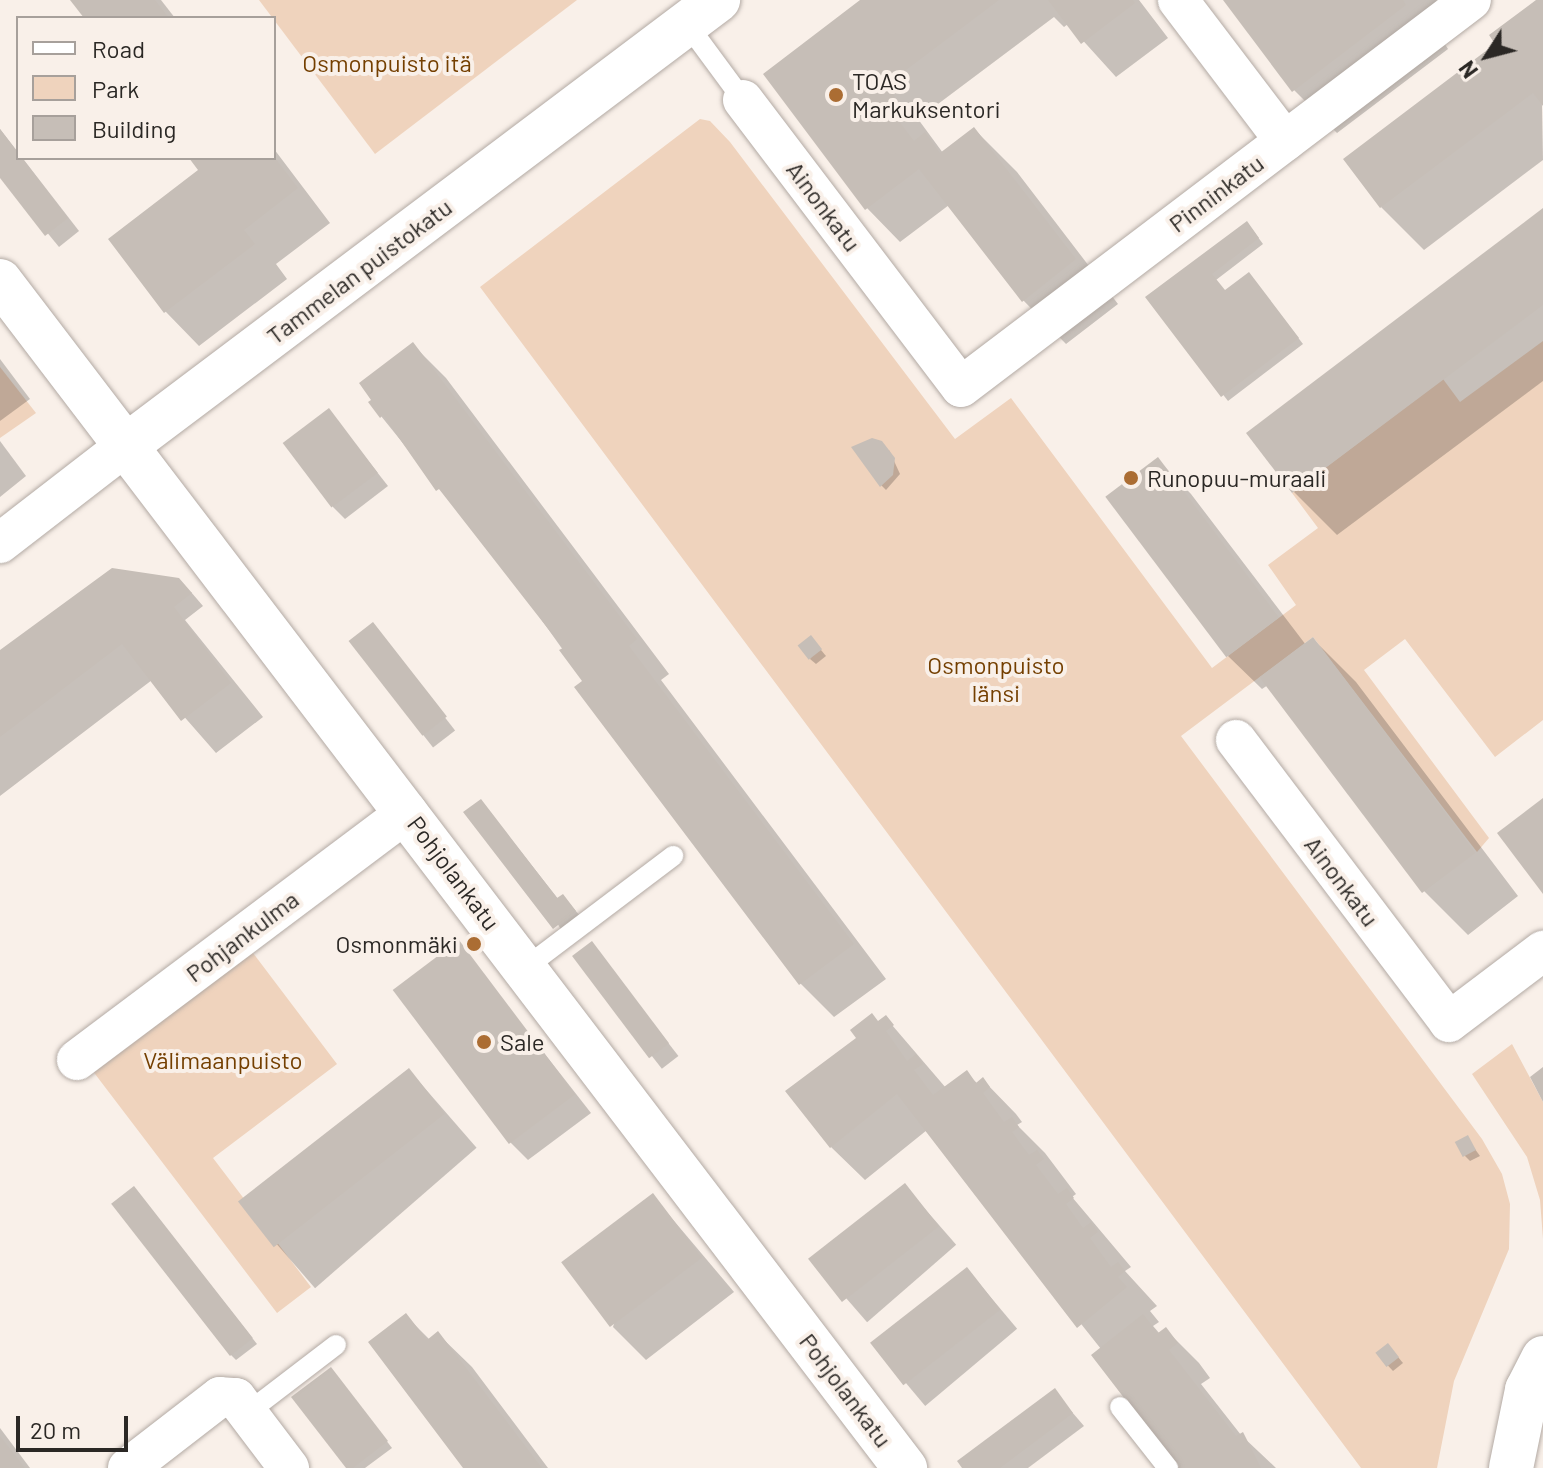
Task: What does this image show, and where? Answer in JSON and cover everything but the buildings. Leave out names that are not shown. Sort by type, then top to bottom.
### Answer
[{"type":"main road","name":"Tammelan puistokatu","points":[[127,445],[703,12]]},
{"type":"main road","name":"Pohjolankatu","points":[[0,281],[905,1468]]},
{"type":"main road","points":[[1511,1468],[1527,1390],[1543,1358]]},
{"type":"street","points":[[1178,0],[1285,141]]},
{"type":"street","name":"Pinninkatu","points":[[961,387],[1471,0]]},
{"type":"street","name":"Ainonkatu","points":[[743,100],[961,387]]},
{"type":"street","name":"Tammelan puistokatu","points":[[0,543],[127,445]]},
{"type":"street","name":"Ainonkatu","points":[[1236,740],[1449,1022],[1543,951]]},
{"type":"street","name":"Pohjankulma","points":[[77,1060],[407,812]]},
{"type":"street","points":[[128,1468],[220,1397],[236,1398],[289,1468]]},
{"type":"lane","name":"Ainonkatu","points":[[703,12],[743,100]]},
{"type":"lane","points":[[525,968],[673,856]]},
{"type":"lane","points":[[247,1413],[336,1345]]},
{"type":"lane","points":[[1120,1407],[1168,1468]]},
{"type":"green space","name":"Osmonpuisto itä","points":[[259,0],[577,0],[375,154],[276,23],[276,16],[271,16]]},
{"type":"green space","name":"Osmonpuisto länsi","points":[[700,119],[710,121],[730,142],[955,439],[1011,398],[1212,668],[1296,605],[1268,565],[1318,528],[1292,493],[1443,379],[1460,402],[1543,341],[1543,720],[1495,757],[1405,639],[1364,670],[1489,838],[1477,852],[1313,637],[1181,736],[1482,1139],[1502,1174],[1510,1204],[1509,1249],[1454,1381],[1437,1468],[1361,1468],[480,287]]},
{"type":"green space","points":[[0,367],[36,413],[0,438]]},
{"type":"green space","name":"Välimaanpuisto","points":[[250,949],[337,1064],[213,1158],[311,1287],[277,1313],[92,1070]]},
{"type":"green space","points":[[1512,1044],[1543,1102],[1543,1239],[1540,1200],[1527,1157],[1472,1074]]},
{"type":"place","name":"TOAS Markuksentori","points":[[836,95]]},
{"type":"place","name":"Runopuu-muraali","points":[[1131,478]]},
{"type":"place","name":"Osmonmäki","points":[[474,944]]},
{"type":"place","name":"Sale","points":[[484,1042]]}]
